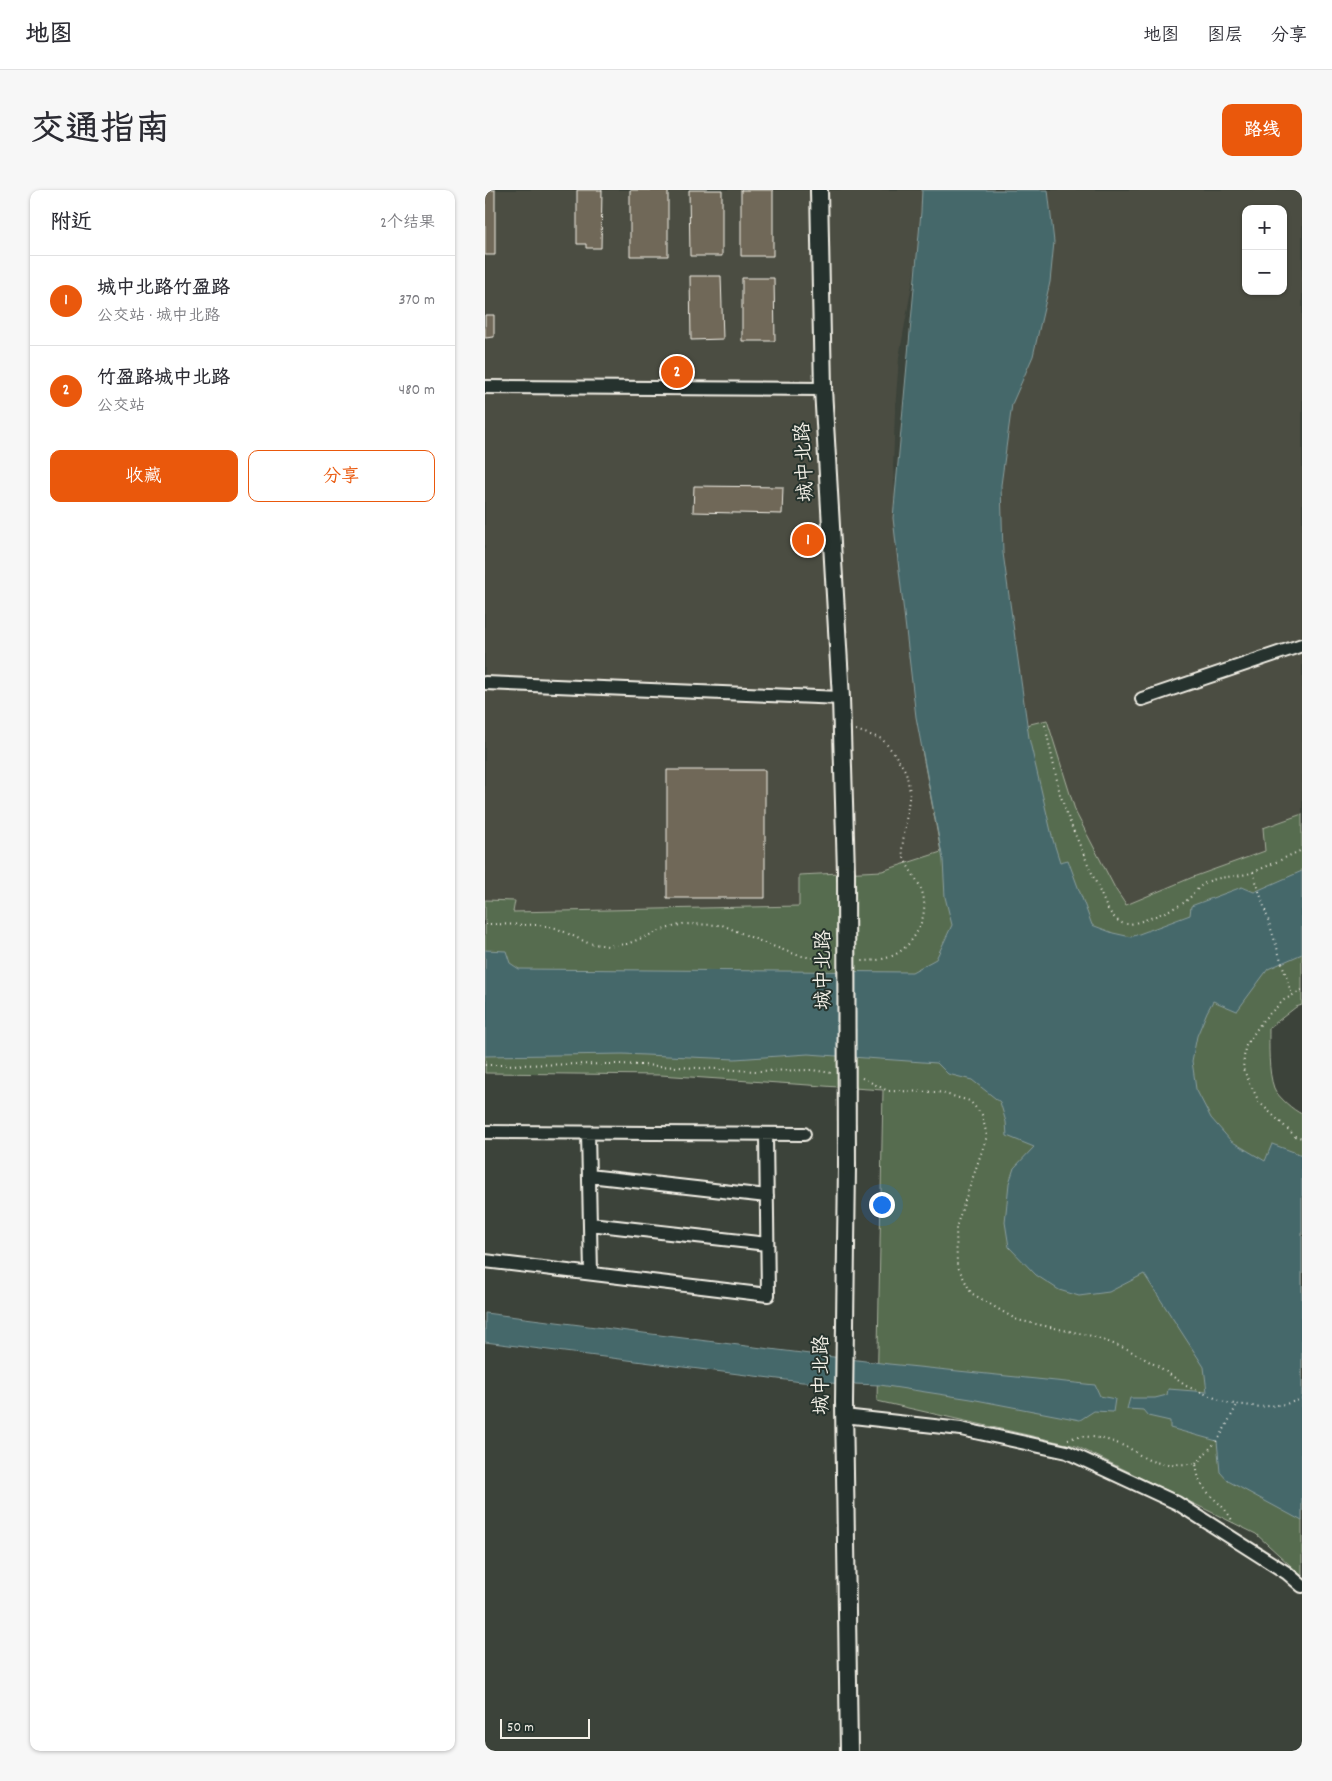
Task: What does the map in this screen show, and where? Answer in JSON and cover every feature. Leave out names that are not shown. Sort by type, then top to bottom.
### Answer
[{"type":"street","name":"城中北路","points":[[819,190],[823,389],[841,698],[846,872],[847,1166],[844,1410],[849,1751]]},
{"type":"street","points":[[485,387],[823,389]]},
{"type":"street","points":[[1142,699],[1302,645]]},
{"type":"street","points":[[485,683],[841,698]]},
{"type":"street","points":[[485,1132],[804,1134]]},
{"type":"street","points":[[588,1133],[591,1273]]},
{"type":"street","points":[[485,1261],[768,1295],[766,1134]]},
{"type":"street","points":[[589,1176],[767,1196]]},
{"type":"street","points":[[590,1224],[767,1244]]},
{"type":"street","points":[[844,1410],[961,1429],[1067,1452],[1177,1503],[1287,1572],[1302,1586]]},
{"type":"path","points":[[1045,725],[1060,794],[1071,825],[1107,908],[1115,919],[1127,924],[1141,921],[1186,902],[1196,890],[1207,882],[1253,872],[1302,850]]},
{"type":"path","points":[[842,727],[868,733],[882,739],[906,772],[910,792],[902,849],[903,858],[923,895],[924,909],[921,924],[905,948],[893,956],[877,961],[860,961]]},
{"type":"path","points":[[1253,872],[1292,995]]},
{"type":"path","points":[[485,924],[539,925],[556,928],[588,943],[607,946],[627,944],[683,924],[722,925],[797,955],[826,962],[835,962]]},
{"type":"path","points":[[1302,990],[1284,1000],[1263,1020],[1245,1047],[1243,1069],[1259,1102],[1295,1136],[1302,1138]]},
{"type":"path","points":[[485,1065],[619,1064],[757,1071],[813,1070],[838,1074]]},
{"type":"path","points":[[855,1077],[863,1078],[888,1090],[938,1092],[970,1101],[982,1115],[987,1136],[956,1227],[957,1265],[971,1293],[1017,1320],[1092,1336],[1127,1349],[1161,1368],[1187,1386],[1227,1403],[1261,1407],[1286,1404],[1302,1399]]},
{"type":"path","points":[[1067,1440],[1074,1437],[1097,1438],[1126,1446],[1150,1461],[1172,1465],[1196,1464],[1220,1437],[1238,1404]]},
{"type":"path","points":[[1196,1464],[1200,1482],[1210,1496],[1230,1515],[1240,1543]]},
{"type":"shaded area","points":[[485,190],[926,190],[924,217],[899,357],[893,466],[900,576],[916,717],[943,861],[945,897],[485,949]]},
{"type":"shaded area","points":[[1048,190],[1302,190],[1302,871],[1131,937],[1029,738],[1003,553],[1001,485],[1012,404],[1033,356],[1054,242]]},
{"type":"green space","points":[[1047,720],[1076,813],[1116,890],[1126,905],[1193,877],[1265,851],[1263,828],[1302,814],[1302,1005],[1296,1007],[1269,1028],[1269,1042],[1270,1066],[1274,1088],[1286,1103],[1302,1114],[1302,1576],[1256,1534],[1076,1446],[877,1401],[883,1090],[660,1075],[485,1073],[485,900],[515,901],[513,912],[799,906],[799,875],[882,871],[941,852],[922,750]]},
{"type":"water","points":[[922,190],[1048,190],[1054,242],[1050,282],[1033,356],[1012,404],[1001,485],[1003,553],[1029,738],[1053,840],[1060,862],[1068,860],[1092,925],[1131,937],[1190,915],[1191,906],[1242,887],[1254,892],[1302,871],[1302,954],[1268,969],[1237,1011],[1213,1001],[1197,1036],[1192,1061],[1196,1089],[1211,1118],[1231,1141],[1265,1161],[1272,1144],[1302,1155],[1302,1521],[1228,1481],[1220,1472],[1217,1441],[1170,1428],[1170,1421],[1148,1416],[1143,1410],[1127,1409],[1130,1398],[1155,1398],[1167,1395],[1168,1389],[1207,1392],[1204,1367],[1144,1274],[1109,1292],[1079,1296],[1059,1290],[1036,1275],[1009,1247],[1005,1222],[1009,1183],[1014,1168],[1034,1147],[1007,1136],[1006,1122],[1000,1102],[972,1080],[948,1074],[937,1063],[808,1054],[735,1059],[623,1054],[485,1056],[485,950],[506,951],[510,963],[519,969],[912,972],[936,959],[952,925],[945,897],[943,860],[916,717],[893,518]]},
{"type":"water","points":[[485,1313],[889,1364],[1095,1385],[1100,1396],[1115,1399],[1113,1412],[1094,1411],[1080,1420],[971,1399],[880,1385],[802,1382],[485,1342]]},
{"type":"building","points":[[485,190],[495,190],[495,255],[485,255]]},
{"type":"building","points":[[577,190],[602,190],[601,248],[586,248],[586,244],[577,244]]},
{"type":"building","points":[[630,190],[668,190],[668,256],[630,256]]},
{"type":"building","points":[[689,190],[722,190],[722,256],[690,256]]},
{"type":"building","points":[[741,190],[773,190],[773,256],[741,256]]},
{"type":"building","points":[[690,276],[721,276],[723,339],[691,340]]},
{"type":"building","points":[[742,278],[774,278],[775,341],[742,341]]},
{"type":"building","points":[[485,315],[494,315],[494,337],[485,338]]},
{"type":"building","points":[[694,486],[783,487],[782,514],[693,512]]},
{"type":"building","points":[[667,770],[765,770],[765,898],[667,898]]},
{"type":"place","name":"竹盈路城中北路","points":[[677,372]]},
{"type":"place","name":"城中北路竹盈路","points":[[808,540]]}]
